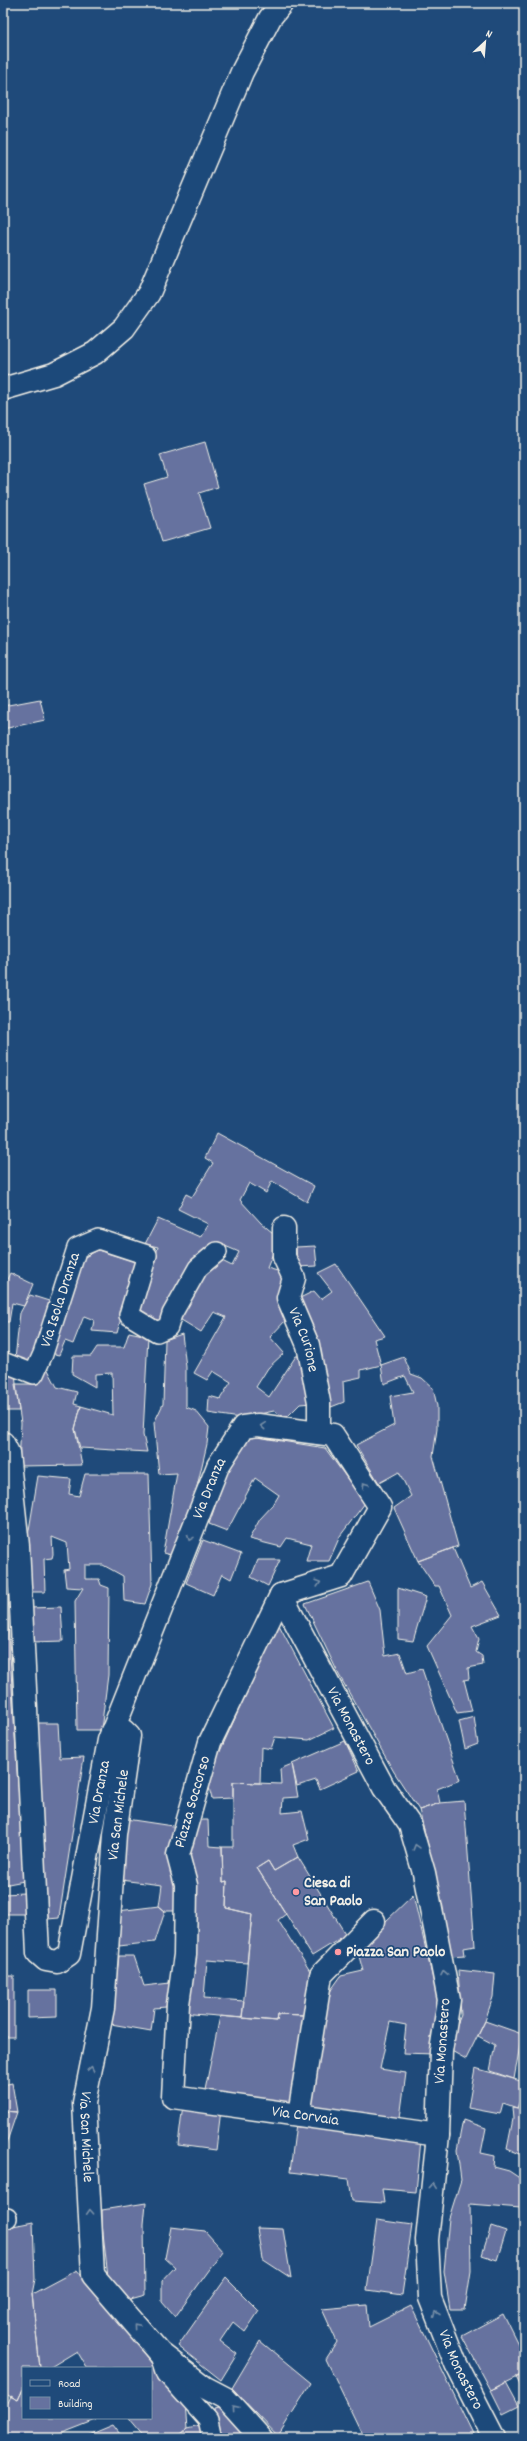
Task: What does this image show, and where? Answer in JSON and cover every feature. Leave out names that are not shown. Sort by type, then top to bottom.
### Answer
[{"type":"street","points":[[3,389],[54,374],[95,353],[124,328],[149,293],[242,72],[270,18],[282,3]]},
{"type":"street","name":"Via Curione","points":[[284,1228],[284,1257],[294,1278],[288,1298],[308,1346],[318,1402],[319,1433]]},
{"type":"street","name":"Via Isola Dranza","points":[[3,1362],[34,1374],[44,1354],[77,1248],[98,1239],[147,1256],[130,1314],[157,1332],[168,1327],[172,1314],[198,1268],[217,1252]]},
{"type":"street","name":"Via Dranza","points":[[3,1443],[8,1453],[18,1546],[38,1953],[46,1960],[57,1962],[69,1954],[112,1731],[173,1582],[218,1466],[243,1427],[258,1425],[333,1435],[380,1507],[341,1576],[281,1595]]},
{"type":"street","name":"Piazza Soccorso","points":[[173,2097],[178,2004],[185,1955],[186,1885],[178,1855],[210,1742],[281,1595]]},
{"type":"street","name":"Via Monastero","points":[[281,1595],[384,1788],[410,1825],[424,1873],[449,2000],[441,2051],[438,2135],[427,2240],[430,2298],[456,2364],[494,2438]]},
{"type":"street","name":"Via San Michele","points":[[112,1731],[124,1731],[129,1736],[114,1834],[103,2008],[84,2103],[93,2275],[160,2353],[204,2387],[225,2398],[261,2438]]},
{"type":"street","points":[[299,2115],[322,1974],[374,1921]]},
{"type":"street","name":"Via Corvaia","points":[[173,2097],[438,2135]]},
{"type":"street","points":[[160,2353],[167,2374],[208,2420],[212,2438]]},
{"type":"building","points":[[205,442],[218,487],[199,493],[210,528],[162,542],[144,484],[167,477],[160,455]]},
{"type":"building","points":[[40,699],[45,720],[3,729],[3,706]]},
{"type":"building","points":[[217,1133],[314,1186],[307,1202],[272,1181],[266,1193],[249,1183],[240,1200],[261,1223],[279,1238],[267,1268],[288,1274],[286,1320],[270,1337],[284,1353],[268,1368],[256,1387],[269,1397],[296,1356],[302,1356],[312,1403],[300,1404],[286,1418],[274,1411],[240,1418],[208,1413],[209,1396],[220,1399],[231,1382],[213,1371],[207,1380],[194,1373],[226,1317],[214,1312],[201,1332],[178,1318],[207,1268],[216,1258],[232,1266],[239,1252],[218,1243],[159,1325],[141,1310],[158,1247],[145,1244],[158,1219],[200,1237],[208,1224],[178,1209],[186,1194],[192,1197],[213,1163],[205,1158]]},
{"type":"building","points":[[315,1246],[317,1266],[297,1267],[296,1247]]},
{"type":"building","points":[[98,1250],[136,1262],[117,1333],[92,1331],[94,1320],[84,1316],[73,1344],[65,1341],[59,1355],[50,1353],[83,1258]]},
{"type":"building","points":[[336,1264],[385,1336],[374,1339],[381,1365],[361,1370],[361,1377],[343,1381],[344,1402],[326,1409],[296,1300],[314,1291],[321,1299],[332,1291],[318,1273]]},
{"type":"building","points":[[10,1273],[33,1284],[24,1306],[12,1303],[9,1322],[3,1322],[3,1288]]},
{"type":"building","points":[[30,1295],[52,1302],[33,1363],[15,1359],[20,1313]]},
{"type":"building","points":[[129,1332],[148,1336],[143,1435],[147,1452],[80,1448],[75,1429],[81,1406],[113,1415],[112,1373],[95,1374],[95,1387],[72,1374],[73,1356],[91,1356],[97,1347],[124,1347]]},
{"type":"building","points":[[182,1334],[186,1367],[186,1407],[196,1411],[209,1427],[207,1444],[192,1508],[174,1556],[163,1553],[177,1473],[159,1474],[154,1423],[163,1404],[165,1340]]},
{"type":"building","points":[[404,1357],[411,1374],[422,1378],[433,1388],[437,1406],[437,1429],[433,1456],[458,1546],[418,1561],[394,1508],[411,1496],[399,1472],[379,1483],[356,1445],[394,1425],[390,1396],[413,1392],[405,1376],[384,1384],[381,1365]]},
{"type":"building","points":[[46,1366],[57,1387],[77,1392],[74,1404],[81,1406],[75,1429],[82,1465],[19,1466],[21,1423],[15,1384],[36,1384]]},
{"type":"building","points":[[3,1371],[15,1374],[19,1411],[3,1411]]},
{"type":"building","points":[[251,1436],[325,1448],[365,1503],[340,1536],[329,1561],[306,1561],[311,1544],[287,1538],[281,1547],[249,1539],[260,1519],[273,1505],[279,1495],[255,1478],[227,1531],[209,1524],[226,1474]]},
{"type":"building","points":[[85,1474],[149,1474],[152,1584],[145,1604],[124,1601],[123,1576],[103,1565],[85,1565],[85,1579],[99,1579],[101,1585],[109,1588],[108,1675],[101,1730],[77,1730],[75,1601],[83,1588],[66,1587],[64,1570],[69,1569],[67,1543],[52,1537],[52,1558],[44,1559],[45,1592],[30,1592],[28,1536],[38,1476],[71,1479],[69,1494],[79,1496]]},
{"type":"building","points":[[203,1540],[241,1554],[231,1579],[222,1574],[213,1595],[186,1583]]},
{"type":"building","points":[[3,1542],[24,1881],[3,1885]]},
{"type":"building","points":[[453,1548],[470,1588],[482,1582],[501,1615],[472,1626],[479,1639],[476,1652],[482,1656],[483,1665],[468,1668],[469,1679],[464,1680],[472,1711],[457,1713],[427,1646],[452,1615],[439,1586],[435,1586],[418,1561]]},
{"type":"building","points":[[258,1560],[280,1560],[268,1586],[251,1577]]},
{"type":"building","points":[[368,1582],[380,1610],[385,1656],[400,1653],[407,1673],[422,1669],[460,1780],[437,1789],[440,1803],[419,1810],[394,1772],[339,1675],[305,1604]]},
{"type":"building","points":[[398,1588],[426,1597],[413,1641],[398,1639]]},
{"type":"building","points":[[61,1607],[63,1641],[32,1642],[29,1608]]},
{"type":"building","points":[[278,1623],[334,1728],[309,1740],[275,1737],[271,1749],[261,1747],[260,1783],[233,1782],[233,1798],[212,1799],[207,1780]]},
{"type":"building","points":[[474,1717],[478,1744],[465,1749],[459,1721]]},
{"type":"building","points":[[37,1723],[58,1723],[60,1758],[84,1757],[59,1918],[48,1919]]},
{"type":"building","points":[[345,1741],[359,1771],[320,1789],[316,1780],[297,1786],[292,1764]]},
{"type":"building","points":[[292,1764],[298,1797],[283,1798],[282,1813],[302,1811],[309,1839],[293,1845],[298,1857],[274,1871],[268,1861],[257,1868],[286,1914],[278,1920],[310,1971],[303,2015],[278,2014],[277,2021],[242,2018],[252,1914],[226,1908],[227,1881],[223,1882],[222,1847],[233,1847],[233,1782],[281,1784],[280,1769]]},
{"type":"building","points":[[464,1801],[475,1946],[464,1948],[465,1955],[451,1956],[433,1865],[419,1810],[440,1803]]},
{"type":"building","points":[[126,1819],[179,1827],[180,1911],[165,1911],[159,1906],[162,1885],[120,1880]]},
{"type":"building","points":[[195,1820],[208,1820],[209,1846],[222,1847],[223,1882],[227,1881],[226,1908],[252,1914],[247,1963],[207,1960],[204,1998],[244,2001],[242,2018],[181,2013],[185,1846]]},
{"type":"building","name":"Ciesa di San Paolo","points":[[298,1857],[346,1935],[312,1956],[257,1868],[268,1861],[274,1871]]},
{"type":"building","points":[[24,1893],[26,1914],[3,1914],[3,1894]]},
{"type":"building","points":[[413,1895],[438,2000],[434,2054],[403,2053],[406,2025],[390,2022],[380,2069],[406,2073],[400,2118],[309,2108],[323,2016],[331,1990],[341,1976],[363,1971],[357,1949]]},
{"type":"building","points":[[159,1906],[165,1911],[155,1942],[119,1946],[118,1911]]},
{"type":"building","points":[[119,1956],[134,1956],[144,1986],[170,1983],[166,2007],[154,2008],[151,2031],[111,2024]]},
{"type":"building","points":[[3,1970],[4,1976],[14,1976],[14,2037],[3,2037]]},
{"type":"building","points":[[458,1970],[495,1974],[493,1997],[485,2021],[466,2059],[448,2049],[461,2015]]},
{"type":"building","points":[[28,1990],[57,1990],[57,2017],[28,2018]]},
{"type":"building","points":[[278,2014],[303,2015],[291,2105],[205,2090],[220,2016],[277,2021]]},
{"type":"building","points":[[485,2021],[522,2034],[514,2079],[490,2071],[495,2045],[478,2036]]},
{"type":"building","points":[[475,2068],[524,2082],[524,2090],[517,2108],[503,2103],[500,2114],[468,2108]]},
{"type":"building","points":[[12,2083],[17,2112],[3,2111],[3,2085]]},
{"type":"building","points":[[183,2105],[221,2110],[216,2150],[178,2145]]},
{"type":"building","points":[[512,2107],[524,2109],[524,2156],[507,2149],[513,2119]]},
{"type":"building","points":[[3,2111],[17,2112],[3,2153]]},
{"type":"building","points":[[463,2120],[486,2128],[481,2153],[495,2156],[494,2167],[509,2171],[524,2181],[524,2198],[521,2208],[470,2204],[471,2271],[465,2309],[450,2309],[444,2271],[449,2218],[461,2180],[457,2150]]},
{"type":"building","points":[[296,2123],[421,2139],[416,2192],[382,2189],[384,2203],[352,2201],[349,2179],[290,2172]]},
{"type":"building","points":[[146,2203],[144,2224],[145,2295],[127,2300],[108,2278],[102,2224],[102,2210]]},
{"type":"building","points":[[377,2220],[412,2225],[402,2295],[367,2290]]},
{"type":"building","points":[[33,2222],[35,2279],[32,2294],[40,2367],[22,2367],[22,2391],[18,2400],[3,2393],[3,2228]]},
{"type":"building","points":[[491,2226],[506,2231],[497,2260],[482,2255]]},
{"type":"building","points":[[171,2227],[205,2231],[223,2251],[175,2317],[162,2302],[162,2281],[175,2267],[165,2258]]},
{"type":"building","points":[[257,2228],[283,2229],[291,2278],[262,2259]]},
{"type":"building","points":[[77,2270],[185,2403],[187,2429],[176,2438],[145,2438],[129,2419],[152,2419],[152,2367],[86,2367],[77,2351],[51,2367],[40,2367],[32,2294]]},
{"type":"building","points":[[226,2278],[259,2311],[245,2332],[233,2322],[220,2341],[237,2354],[221,2380],[178,2346]]},
{"type":"building","points":[[367,2305],[369,2327],[411,2306],[475,2438],[364,2438],[326,2359],[337,2342],[322,2309]]},
{"type":"building","points":[[503,2314],[524,2356],[524,2374],[491,2390],[462,2336]]},
{"type":"building","points":[[260,2341],[311,2383],[278,2436],[232,2388]]},
{"type":"building","points":[[524,2374],[524,2393],[516,2377]]},
{"type":"building","points":[[506,2382],[519,2406],[503,2414],[491,2390]]},
{"type":"building","points":[[22,2391],[22,2419],[96,2420],[50,2438],[3,2438],[3,2406],[6,2407],[11,2396],[18,2400]]},
{"type":"building","points":[[222,2407],[250,2438],[218,2438],[214,2409]]},
{"type":"building","points":[[113,2425],[123,2438],[82,2438]]},
{"type":"building","points":[[204,2425],[207,2438],[178,2437],[187,2429]]},
{"type":"place","name":"Ciesa di San Paolo","points":[[296,1892]]},
{"type":"place","name":"Piazza San Paolo","points":[[338,1952]]}]
